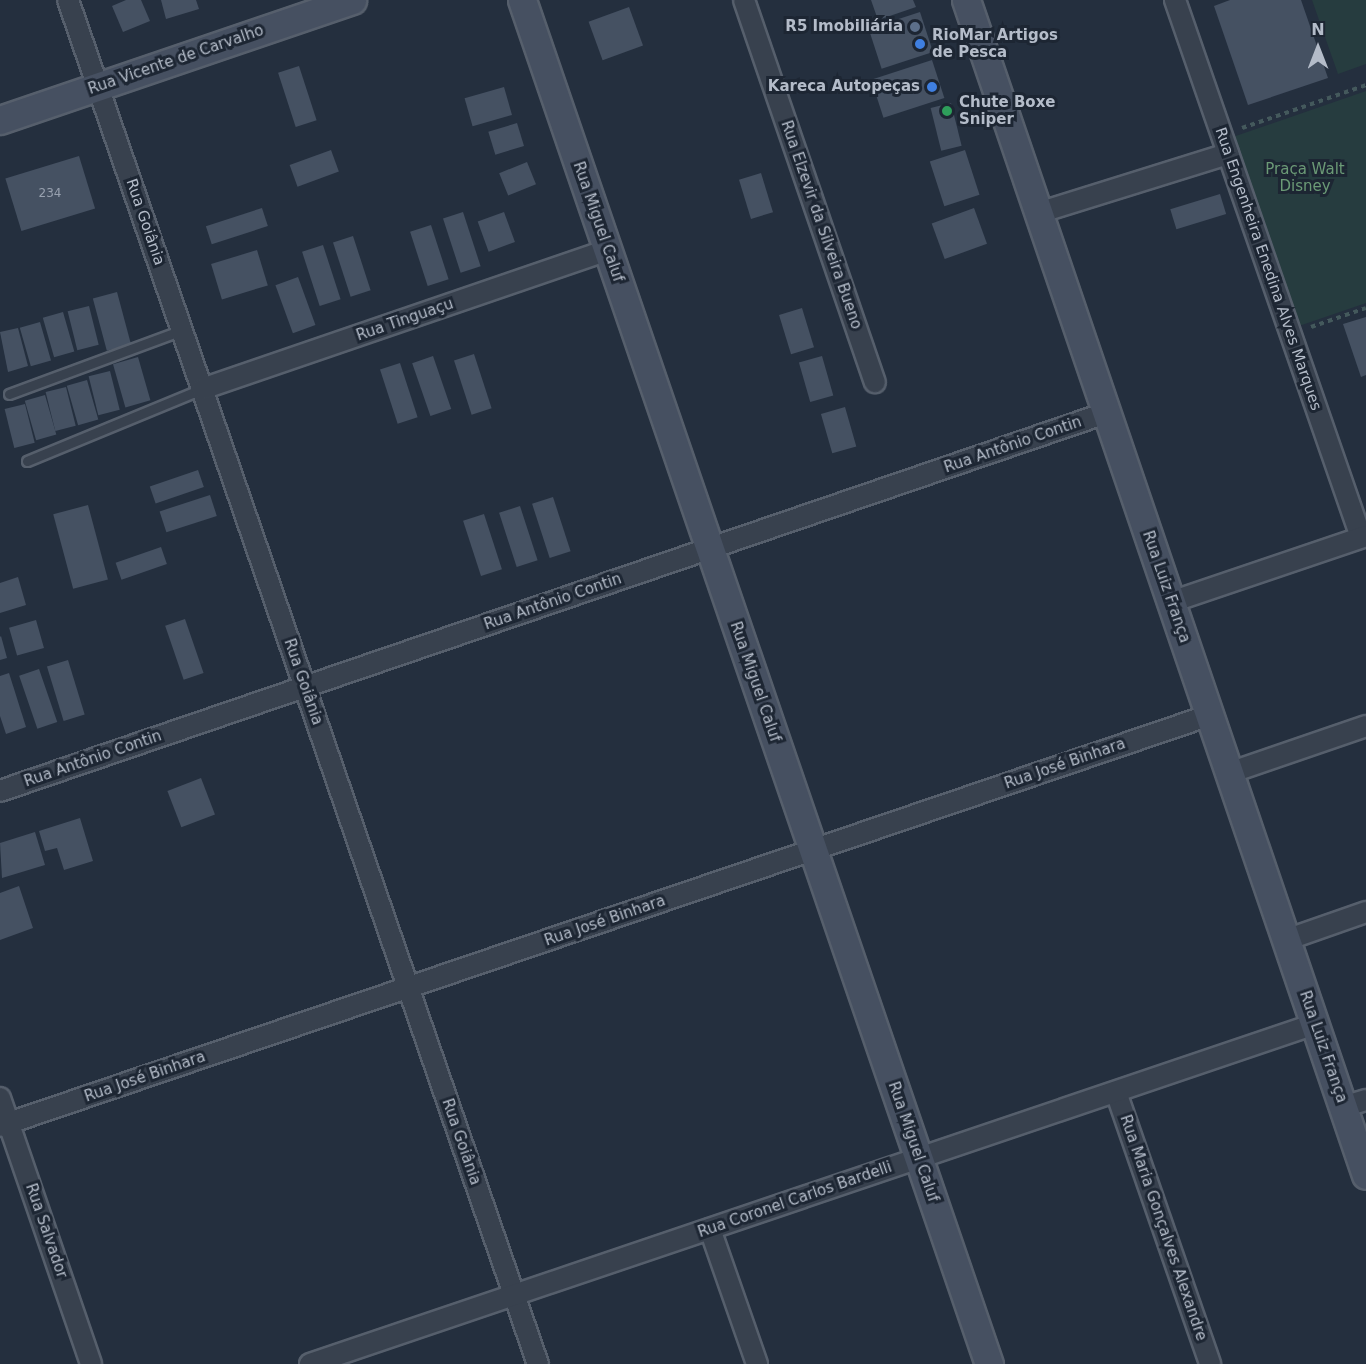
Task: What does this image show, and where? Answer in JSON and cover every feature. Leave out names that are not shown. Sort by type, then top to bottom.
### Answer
[{"type":"main road","name":"Rua Vicente de Carvalho","points":[[0,120],[352,0]]},
{"type":"main road","name":"Rua Miguel Caluf","points":[[522,0],[989,1364]]},
{"type":"main road","name":"Rua Luiz França","points":[[966,0],[1315,1024],[1355,1103],[1366,1175]]},
{"type":"street","name":"Rua Goiânia","points":[[68,0],[538,1364]]},
{"type":"street","name":"Rua Elzevir da Silveira Bueno","points":[[744,0],[875,382]]},
{"type":"street","name":"Rua Engenheira Enedina Alves Marques","points":[[1174,0],[1364,536]]},
{"type":"street","points":[[1038,213],[1228,154]]},
{"type":"street","name":"Rua Tinguaçu","points":[[202,389],[608,250]]},
{"type":"street","name":"Rua Antônio Contin","points":[[0,791],[1106,413]]},
{"type":"street","points":[[1171,602],[1364,536]]},
{"type":"street","name":"Rua José Binhara","points":[[4,1125],[1209,715]]},
{"type":"street","points":[[1229,773],[1366,726]]},
{"type":"street","points":[[1286,940],[1366,912]]},
{"type":"street","name":"Rua Coronel Carlos Bardelli","points":[[310,1364],[1315,1024]]},
{"type":"street","name":"Rua Maria Gonçalves Alexandre","points":[[1116,1092],[1210,1364]]},
{"type":"street","name":"Rua Salvador","points":[[0,1098],[4,1125],[92,1364]]},
{"type":"street","points":[[710,1229],[757,1364]]},
{"type":"lane","points":[[9,394],[182,330]]},
{"type":"lane","points":[[27,461],[202,389]]},
{"type":"path","points":[[1221,135],[1366,85]]},
{"type":"path","points":[[1291,334],[1366,308]]},
{"type":"green space","points":[[1312,0],[1366,0],[1366,64],[1338,74]]},
{"type":"green space","name":"Praça Walt Disney","points":[[1366,91],[1366,303],[1293,328],[1227,139]]},
{"type":"building","points":[[126,0],[141,0],[150,21],[123,32],[112,6]]},
{"type":"building","points":[[161,0],[196,0],[199,9],[166,19]]},
{"type":"building","points":[[871,0],[913,0],[916,7],[878,20]]},
{"type":"building","points":[[1230,0],[1301,0],[1328,78],[1248,105],[1214,6]]},
{"type":"building","points":[[629,7],[643,46],[603,60],[589,22]]},
{"type":"building","points":[[920,12],[933,52],[882,69],[869,29]]},
{"type":"building","points":[[932,60],[944,98],[883,118],[871,80]]},
{"type":"building","points":[[299,66],[317,120],[296,127],[278,73]]},
{"type":"building","points":[[504,87],[512,115],[473,126],[465,98]]},
{"type":"building","points":[[951,103],[962,146],[941,151],[931,108]]},
{"type":"building","points":[[517,123],[524,146],[495,155],[488,132]]},
{"type":"building","points":[[331,150],[339,172],[298,187],[290,165]]},
{"type":"building","points":[[965,150],[980,195],[944,206],[930,161]]},
{"type":"building","points":[[79,156],[95,209],[21,231],[5,179]]},
{"type":"building","points":[[527,162],[536,184],[508,195],[499,173]]},
{"type":"building","points":[[761,173],[773,212],[751,219],[739,180]]},
{"type":"building","points":[[1220,194],[1226,214],[1176,229],[1170,209]]},
{"type":"building","points":[[262,208],[268,226],[212,244],[206,226]]},
{"type":"building","points":[[974,208],[987,244],[945,259],[932,223]]},
{"type":"building","points":[[463,212],[481,266],[461,273],[443,218]]},
{"type":"building","points":[[504,212],[515,242],[489,252],[478,222]]},
{"type":"building","points":[[431,225],[449,279],[428,286],[410,232]]},
{"type":"building","points":[[353,236],[371,290],[351,297],[333,242]]},
{"type":"building","points":[[323,245],[341,299],[320,306],[302,252]]},
{"type":"building","points":[[257,250],[268,285],[222,299],[211,264]]},
{"type":"building","points":[[298,277],[315,325],[293,333],[275,285]]},
{"type":"building","points":[[117,292],[131,344],[107,351],[93,298]]},
{"type":"building","points":[[89,306],[99,345],[77,350],[68,311]]},
{"type":"building","points":[[802,308],[814,347],[791,354],[779,315]]},
{"type":"building","points":[[63,312],[74,351],[54,357],[43,318]]},
{"type":"building","points":[[1366,317],[1366,375],[1361,377],[1343,324]]},
{"type":"building","points":[[40,322],[51,360],[31,366],[20,328]]},
{"type":"building","points":[[18,328],[28,366],[8,372],[0,332]]},
{"type":"building","points":[[474,354],[492,408],[472,415],[454,360]]},
{"type":"building","points":[[433,356],[451,409],[430,416],[412,363]]},
{"type":"building","points":[[822,356],[833,395],[810,402],[799,363]]},
{"type":"building","points":[[138,357],[150,400],[125,407],[113,364]]},
{"type":"building","points":[[400,363],[418,417],[398,424],[380,369]]},
{"type":"building","points":[[110,371],[120,410],[98,415],[89,376]]},
{"type":"building","points":[[87,380],[98,419],[78,425],[67,386]]},
{"type":"building","points":[[66,387],[76,426],[55,431],[46,392]]},
{"type":"building","points":[[45,395],[56,434],[36,440],[25,401]]},
{"type":"building","points":[[25,404],[35,443],[14,448],[5,409]]},
{"type":"building","points":[[845,407],[856,446],[832,453],[821,414]]},
{"type":"building","points":[[198,470],[204,487],[156,504],[150,487]]},
{"type":"building","points":[[210,495],[217,516],[166,532],[160,511]]},
{"type":"building","points":[[553,497],[571,551],[550,558],[532,504]]},
{"type":"building","points":[[88,505],[108,579],[73,589],[53,514]]},
{"type":"building","points":[[520,506],[538,560],[517,567],[499,513]]},
{"type":"building","points":[[484,514],[502,569],[481,576],[463,521]]},
{"type":"building","points":[[161,547],[167,564],[121,580],[116,563]]},
{"type":"building","points":[[18,577],[26,605],[0,613],[0,583]]},
{"type":"building","points":[[185,619],[204,673],[184,680],[165,626]]},
{"type":"building","points":[[36,620],[44,648],[17,656],[9,628]]},
{"type":"building","points":[[0,637],[7,658],[0,660]]},
{"type":"building","points":[[68,660],[85,715],[64,721],[47,666]]},
{"type":"building","points":[[39,669],[57,722],[37,729],[19,676]]},
{"type":"building","points":[[9,673],[26,727],[6,734],[0,716],[0,676]]},
{"type":"building","points":[[201,778],[215,814],[181,827],[167,791]]},
{"type":"building","points":[[80,818],[93,861],[64,870],[57,848],[45,851],[39,831]]},
{"type":"building","points":[[35,832],[45,865],[2,878],[0,843]]},
{"type":"building","points":[[19,886],[33,928],[0,940],[0,893]]},
{"type":"place","name":"R5 Imobiliária","points":[[915,27]]},
{"type":"place","name":"RioMar Artigos de Pesca","points":[[920,44]]},
{"type":"place","name":"Kareca Autopeças","points":[[932,87]]},
{"type":"place","name":"Chute Boxe Sniper","points":[[947,111]]}]
